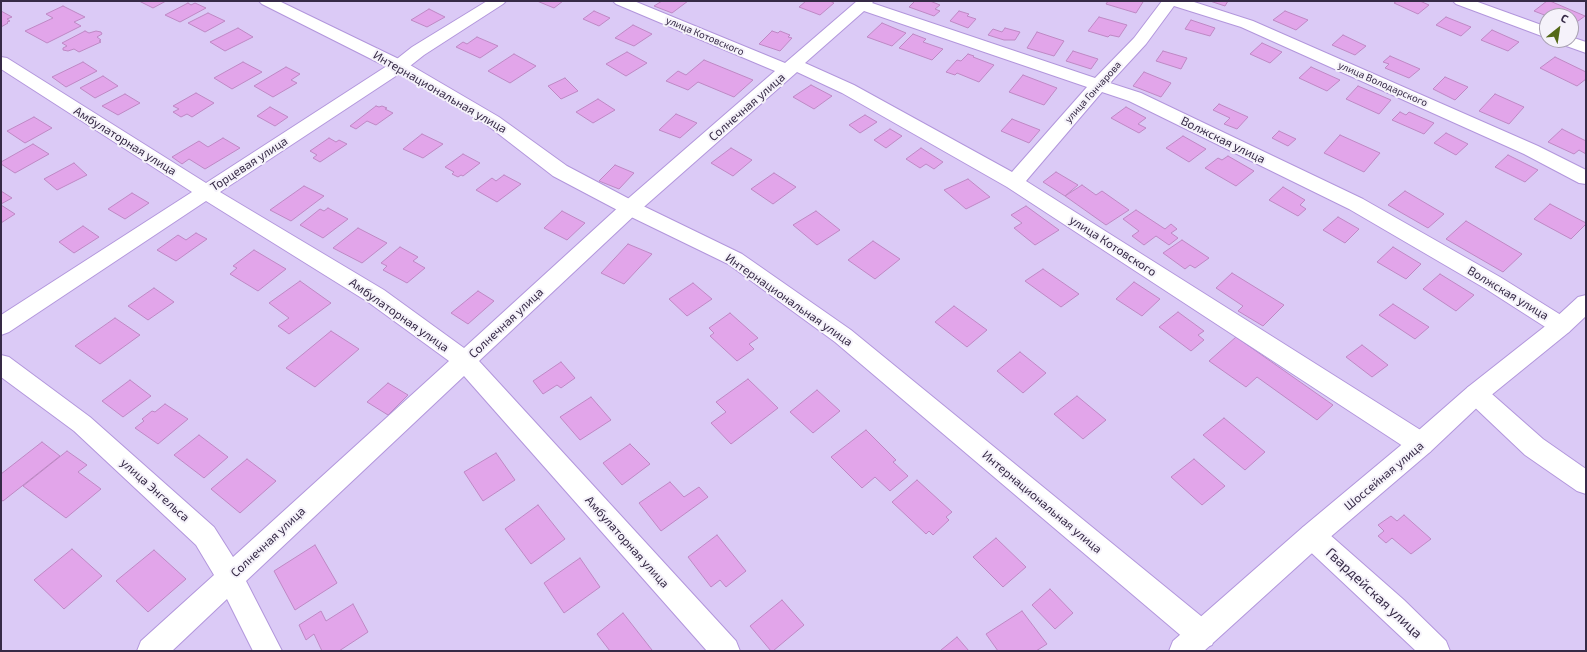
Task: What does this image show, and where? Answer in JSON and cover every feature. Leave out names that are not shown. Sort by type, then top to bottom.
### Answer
[{"type":"street","name":"Интернациональная улица","points":[[267,1],[399,66],[493,121],[560,171],[630,208],[735,259],[844,336],[1202,635]]},
{"type":"street","name":"Торцевая улица","points":[[1,326],[399,66],[418,51],[498,1]]},
{"type":"street","name":"улица Гончарова","points":[[1014,182],[1099,84],[1140,41],[1170,1]]},
{"type":"street","name":"улица Володарского","points":[[1175,1],[1247,24],[1531,150],[1586,178]]},
{"type":"street","points":[[1461,1],[1539,31]]},
{"type":"street","name":"улица Котовского","points":[[630,2],[792,68],[848,89],[1014,182],[1421,444]]},
{"type":"street","name":"Волжская улица","points":[[864,3],[1135,97],[1356,204],[1562,326]]},
{"type":"street","name":"Солнечная улица","points":[[151,651],[630,208],[792,68],[864,3]]},
{"type":"street","name":"Амбулаторная улица","points":[[1,62],[206,192],[376,296],[465,362],[726,651]]},
{"type":"street","name":"Шоссейная улица","points":[[1183,651],[1312,536],[1421,444],[1476,394],[1562,326],[1586,303]]},
{"type":"street","name":"улица Энгельса","points":[[1,364],[82,424],[205,536],[230,577],[268,651]]},
{"type":"street","points":[[1476,394],[1534,447],[1586,483]]},
{"type":"street","name":"Гвардейская улица","points":[[1312,536],[1394,610],[1436,651]]},
{"type":"building","points":[[139,1],[166,1],[153,8]]},
{"type":"building","points":[[537,1],[563,1],[554,8]]},
{"type":"building","points":[[662,1],[688,1],[672,13],[654,6]]},
{"type":"building","points":[[806,1],[830,1],[834,3],[820,15],[799,7]]},
{"type":"building","points":[[915,1],[930,1],[940,5],[935,9],[940,11],[934,16],[909,7]]},
{"type":"building","points":[[1108,1],[1143,2],[1136,13],[1106,4]]},
{"type":"building","points":[[1210,1],[1228,1],[1225,6]]},
{"type":"building","points":[[1397,1],[1420,1],[1429,5],[1418,14],[1394,3]]},
{"type":"building","points":[[1547,1],[1566,8],[1539,8],[1539,13],[1534,11]]},
{"type":"building","points":[[188,3],[191,5],[195,3],[206,8],[180,22],[165,15]]},
{"type":"building","points":[[63,6],[85,17],[74,22],[81,26],[47,43],[25,31],[53,18],[46,14]]},
{"type":"building","points":[[429,9],[445,17],[427,27],[411,20]]},
{"type":"building","points":[[1,11],[12,17],[7,19],[10,21],[1,27]]},
{"type":"building","points":[[594,11],[610,18],[599,26],[583,19]]},
{"type":"building","points":[[959,11],[969,14],[967,16],[976,19],[968,28],[950,21]]},
{"type":"building","points":[[1285,11],[1308,20],[1296,30],[1273,20]]},
{"type":"building","points":[[208,13],[225,21],[205,32],[188,23]]},
{"type":"building","points":[[1579,13],[1585,16],[1579,20]]},
{"type":"building","points":[[1099,17],[1127,25],[1119,37],[1110,35],[1108,37],[1088,31]]},
{"type":"building","points":[[1446,17],[1471,27],[1461,36],[1436,25]]},
{"type":"building","points":[[1191,20],[1215,28],[1210,36],[1185,29]]},
{"type":"building","points":[[882,23],[906,33],[892,46],[867,37]]},
{"type":"building","points":[[633,25],[652,34],[634,46],[615,38]]},
{"type":"building","points":[[238,28],[253,37],[225,51],[210,42]]},
{"type":"building","points":[[1005,28],[1020,32],[1015,40],[1004,40],[988,35],[993,29],[1002,32]]},
{"type":"building","points":[[1492,30],[1519,42],[1508,51],[1481,40]]},
{"type":"building","points":[[85,31],[89,33],[96,31],[101,32],[102,34],[97,37],[101,40],[99,41],[101,42],[79,52],[74,49],[68,51],[63,50],[63,48],[67,46],[62,43]]},
{"type":"building","points":[[772,31],[778,33],[780,31],[790,35],[788,37],[792,38],[780,51],[759,44]]},
{"type":"building","points":[[1037,32],[1064,41],[1054,56],[1027,48]]},
{"type":"building","points":[[913,34],[926,39],[923,42],[943,49],[932,60],[899,48]]},
{"type":"building","points":[[1343,35],[1366,46],[1355,55],[1332,45]]},
{"type":"building","points":[[477,37],[498,46],[480,58],[456,47],[463,42],[467,44]]},
{"type":"building","points":[[1262,43],[1282,52],[1270,63],[1250,54]]},
{"type":"building","points":[[1073,51],[1098,59],[1091,69],[1066,61]]},
{"type":"building","points":[[1163,51],[1187,58],[1181,69],[1156,61]]},
{"type":"building","points":[[627,52],[647,63],[626,76],[606,64]]},
{"type":"building","points":[[514,54],[536,66],[510,83],[488,71]]},
{"type":"building","points":[[968,54],[994,65],[979,82],[957,73],[955,75],[946,72],[957,60],[961,61]]},
{"type":"building","points":[[1390,56],[1420,69],[1409,78],[1385,68],[1389,64],[1383,62]]},
{"type":"building","points":[[1555,57],[1586,72],[1586,79],[1577,86],[1540,68]]},
{"type":"building","points":[[704,60],[753,80],[734,97],[698,82],[688,90],[666,81],[678,71],[686,75]]},
{"type":"building","points":[[83,62],[97,71],[66,87],[52,77]]},
{"type":"building","points":[[243,62],[262,72],[232,89],[214,78]]},
{"type":"building","points":[[286,67],[300,74],[291,80],[297,83],[273,97],[254,86]]},
{"type":"building","points":[[1311,67],[1340,80],[1327,91],[1299,78]]},
{"type":"building","points":[[1144,72],[1171,83],[1161,97],[1133,86]]},
{"type":"building","points":[[1023,75],[1057,88],[1044,105],[1009,92]]},
{"type":"building","points":[[103,76],[118,86],[95,98],[80,88]]},
{"type":"building","points":[[1445,77],[1468,87],[1455,100],[1433,89]]},
{"type":"building","points":[[565,78],[578,91],[561,99],[548,86]]},
{"type":"building","points":[[811,85],[832,96],[814,109],[793,97]]},
{"type":"building","points":[[1358,86],[1391,100],[1379,114],[1346,99]]},
{"type":"building","points":[[196,93],[214,103],[192,117],[187,114],[181,117],[173,112],[179,109],[173,106]]},
{"type":"building","points":[[125,94],[140,103],[118,115],[102,106]]},
{"type":"building","points":[[1495,94],[1524,107],[1509,124],[1479,111]]},
{"type":"building","points":[[598,99],[615,110],[593,123],[576,112]]},
{"type":"building","points":[[1219,104],[1248,117],[1237,129],[1224,124],[1230,118],[1213,110]]},
{"type":"building","points":[[376,106],[387,108],[385,109],[393,113],[376,125],[367,121],[356,129],[350,126]]},
{"type":"building","points":[[270,107],[288,117],[275,126],[257,116]]},
{"type":"building","points":[[1126,107],[1146,118],[1138,124],[1146,128],[1139,133],[1111,118]]},
{"type":"building","points":[[1400,112],[1406,115],[1409,112],[1434,123],[1424,134],[1392,120]]},
{"type":"building","points":[[676,114],[697,123],[680,138],[659,130]]},
{"type":"building","points":[[865,115],[877,122],[860,133],[849,125]]},
{"type":"building","points":[[34,117],[52,128],[25,143],[7,131]]},
{"type":"building","points":[[1012,119],[1040,130],[1029,143],[1001,131]]},
{"type":"building","points":[[890,129],[902,136],[886,148],[874,140]]},
{"type":"building","points":[[1562,129],[1586,141],[1586,154],[1579,150],[1574,154],[1548,142]]},
{"type":"building","points":[[1279,131],[1296,139],[1288,146],[1272,138]]},
{"type":"building","points":[[1446,133],[1468,144],[1456,155],[1434,143]]},
{"type":"building","points":[[422,134],[443,144],[423,158],[403,149]]},
{"type":"building","points":[[1340,135],[1380,153],[1364,172],[1324,153]]},
{"type":"building","points":[[1183,136],[1206,149],[1189,162],[1166,148]]},
{"type":"building","points":[[223,138],[240,148],[205,169],[189,159],[182,164],[172,157],[199,141],[208,147]]},
{"type":"building","points":[[329,138],[336,142],[339,140],[347,144],[320,162],[313,158],[317,155],[310,151]]},
{"type":"building","points":[[33,144],[49,154],[15,173],[1,164],[1,162]]},
{"type":"building","points":[[731,148],[752,160],[733,176],[711,163]]},
{"type":"building","points":[[921,148],[943,162],[934,169],[926,164],[920,168],[906,159]]},
{"type":"building","points":[[463,154],[480,163],[463,176],[461,175],[458,177],[452,174],[454,172],[445,167]]},
{"type":"building","points":[[1508,155],[1538,170],[1525,182],[1495,167]]},
{"type":"building","points":[[1228,156],[1254,171],[1236,186],[1205,168],[1218,158],[1222,160]]},
{"type":"building","points":[[74,163],[87,175],[57,190],[44,179]]},
{"type":"building","points":[[615,165],[634,173],[619,189],[599,181]]},
{"type":"building","points":[[1056,172],[1078,185],[1065,196],[1043,182]]},
{"type":"building","points":[[774,173],[796,187],[773,204],[751,189]]},
{"type":"building","points":[[504,175],[521,184],[497,202],[476,190],[492,178],[496,181]]},
{"type":"building","points":[[968,179],[990,197],[966,209],[944,190]]},
{"type":"building","points":[[1082,185],[1096,195],[1102,191],[1129,210],[1106,225],[1065,196]]},
{"type":"building","points":[[304,186],[324,196],[291,221],[270,210]]},
{"type":"building","points":[[1283,187],[1305,200],[1300,205],[1306,209],[1298,216],[1269,200]]},
{"type":"building","points":[[1,191],[12,198],[1,204]]},
{"type":"building","points":[[1405,191],[1444,214],[1428,228],[1388,205]]},
{"type":"building","points":[[132,193],[149,203],[125,219],[108,209]]},
{"type":"building","points":[[1550,204],[1586,224],[1571,239],[1534,219]]},
{"type":"building","points":[[1,205],[15,214],[1,223]]},
{"type":"building","points":[[1026,206],[1059,230],[1035,245],[1014,228],[1022,223],[1011,215]]},
{"type":"building","points":[[328,208],[348,219],[323,238],[300,225],[320,209],[324,211]]},
{"type":"building","points":[[1136,210],[1165,229],[1171,224],[1177,229],[1171,233],[1178,238],[1169,245],[1156,236],[1144,245],[1132,236],[1139,231],[1123,219]]},
{"type":"building","points":[[562,211],[585,223],[567,240],[544,228]]},
{"type":"building","points":[[816,211],[840,230],[817,245],[793,225]]},
{"type":"building","points":[[1338,217],[1359,229],[1345,243],[1323,230]]},
{"type":"building","points":[[1466,221],[1522,254],[1503,272],[1446,239]]},
{"type":"building","points":[[83,226],[99,237],[74,253],[59,242]]},
{"type":"building","points":[[358,228],[387,243],[362,263],[333,248]]},
{"type":"building","points":[[196,233],[207,239],[176,261],[157,250],[178,235],[186,240]]},
{"type":"building","points":[[1182,240],[1209,258],[1195,268],[1190,265],[1185,269],[1163,253]]},
{"type":"building","points":[[873,241],[900,259],[875,279],[848,260]]},
{"type":"building","points":[[628,244],[652,254],[624,284],[601,273]]},
{"type":"building","points":[[400,247],[418,257],[413,261],[425,268],[407,283],[383,270],[387,266],[381,263]]},
{"type":"building","points":[[1393,247],[1421,264],[1406,279],[1377,262]]},
{"type":"building","points":[[254,250],[286,269],[258,291],[230,274],[237,268],[233,266]]},
{"type":"building","points":[[1043,269],[1079,294],[1061,307],[1025,281]]},
{"type":"building","points":[[1232,273],[1284,305],[1263,326],[1238,311],[1243,306],[1216,288]]},
{"type":"building","points":[[1440,274],[1474,295],[1456,311],[1423,289]]},
{"type":"building","points":[[300,281],[331,303],[289,334],[278,326],[289,318],[269,303]]},
{"type":"building","points":[[1134,282],[1160,299],[1142,316],[1116,299]]},
{"type":"building","points":[[693,283],[712,299],[687,316],[669,299]]},
{"type":"building","points":[[154,288],[174,302],[148,320],[128,306]]},
{"type":"building","points":[[478,291],[494,301],[468,324],[451,313]]},
{"type":"building","points":[[1393,304],[1429,327],[1415,339],[1379,315]]},
{"type":"building","points":[[954,306],[987,330],[967,347],[935,322]]},
{"type":"building","points":[[1178,312],[1204,331],[1198,335],[1204,340],[1191,351],[1159,327]]},
{"type":"building","points":[[730,313],[758,338],[749,344],[754,349],[737,361],[710,336],[714,333],[709,328]]},
{"type":"building","points":[[115,318],[140,335],[100,364],[75,346]]},
{"type":"building","points":[[331,331],[359,349],[315,387],[286,368]]},
{"type":"building","points":[[1236,337],[1333,405],[1317,420],[1257,377],[1246,387],[1209,361]]},
{"type":"building","points":[[1362,345],[1388,365],[1372,377],[1346,357]]},
{"type":"building","points":[[1020,352],[1046,373],[1023,393],[997,371]]},
{"type":"building","points":[[561,362],[575,378],[561,388],[557,385],[543,394],[533,381]]},
{"type":"building","points":[[748,379],[778,408],[731,444],[711,423],[726,412],[716,402]]},
{"type":"building","points":[[130,380],[151,396],[123,417],[102,401]]},
{"type":"building","points":[[388,383],[408,395],[388,415],[367,402]]},
{"type":"building","points":[[817,390],[840,411],[813,433],[790,412]]},
{"type":"building","points":[[1077,396],[1106,420],[1083,439],[1054,414]]},
{"type":"building","points":[[591,397],[611,420],[580,440],[560,417]]},
{"type":"building","points":[[165,404],[188,419],[158,444],[135,428],[144,421],[142,419],[152,411],[155,412]]},
{"type":"building","points":[[1224,418],[1265,452],[1245,470],[1203,435]]},
{"type":"building","points":[[866,430],[896,460],[893,462],[908,476],[890,491],[875,477],[862,488],[831,457]]},
{"type":"building","points":[[199,435],[228,457],[204,478],[174,455]]},
{"type":"building","points":[[42,442],[60,456],[3,501],[1,500],[1,474]]},
{"type":"building","points":[[630,444],[650,464],[622,485],[603,463]]},
{"type":"building","points":[[67,451],[87,465],[78,472],[101,489],[66,518],[23,486]]},
{"type":"building","points":[[496,453],[515,480],[483,501],[464,472]]},
{"type":"building","points":[[247,459],[276,481],[240,513],[211,489]]},
{"type":"building","points":[[1194,459],[1225,486],[1202,505],[1171,477]]},
{"type":"building","points":[[917,480],[952,512],[946,517],[949,520],[933,535],[929,531],[926,534],[892,502]]},
{"type":"building","points":[[670,482],[684,497],[699,487],[708,497],[661,531],[639,503]]},
{"type":"building","points":[[538,505],[565,539],[531,564],[505,529]]},
{"type":"building","points":[[1404,515],[1431,539],[1411,554],[1392,538],[1386,543],[1378,536],[1384,531],[1378,525],[1391,516],[1397,521]]},
{"type":"building","points":[[717,535],[746,571],[726,587],[720,580],[711,587],[688,557]]},
{"type":"building","points":[[996,538],[1026,567],[1003,587],[973,557]]},
{"type":"building","points":[[315,545],[337,583],[295,610],[274,571]]},
{"type":"building","points":[[72,549],[102,576],[64,609],[34,580]]},
{"type":"building","points":[[154,550],[186,579],[148,612],[116,581]]},
{"type":"building","points":[[580,558],[600,587],[564,613],[544,583]]},
{"type":"building","points":[[1050,589],[1073,613],[1055,629],[1032,605]]},
{"type":"building","points":[[782,600],[804,625],[773,651],[771,651],[750,626]]},
{"type":"building","points":[[353,604],[368,632],[339,651],[322,651],[314,634],[306,640],[299,625],[321,611],[326,621]]},
{"type":"building","points":[[1022,611],[1047,644],[1036,651],[998,651],[986,634]]},
{"type":"building","points":[[623,613],[652,650],[651,651],[610,651],[597,634]]},
{"type":"building","points":[[957,637],[969,651],[941,650]]}]
